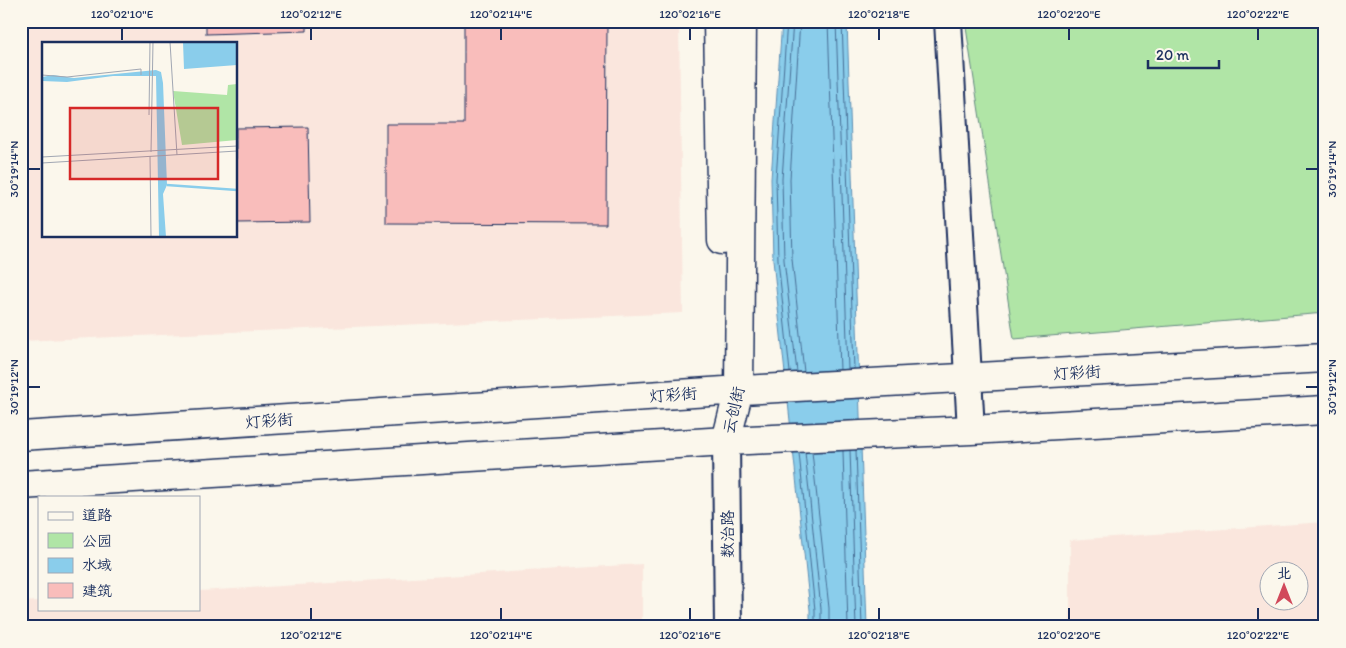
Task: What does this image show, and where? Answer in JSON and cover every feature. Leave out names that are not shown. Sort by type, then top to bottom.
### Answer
[{"type":"main road","name":"云创街","points":[[718,21],[732,391]]},
{"type":"main road","name":"云创街","points":[[726,441],[732,391],[742,21]]},
{"type":"main road","name":"灯彩街","points":[[21,436],[732,391],[1325,358]]},
{"type":"main road","points":[[21,485],[726,441],[971,430],[1325,410]]},
{"type":"street","points":[[948,21],[971,430]]},
{"type":"street","name":"数治路","points":[[726,441],[728,627]]},
{"type":"shaded area","points":[[21,21],[679,21],[683,313],[21,341]]},
{"type":"shaded area","points":[[1325,522],[1325,627],[1070,627],[1070,540]]},
{"type":"shaded area","points":[[642,564],[642,627],[21,627],[21,602],[38,601],[38,610],[200,610],[200,591]]},
{"type":"green space","points":[[965,21],[1325,21],[1325,313],[1014,339]]},
{"type":"water","points":[[782,21],[847,21],[867,627],[810,627],[810,610],[773,260],[771,179]]},
{"type":"building","points":[[206,21],[307,21],[307,31],[206,34]]},
{"type":"building","points":[[464,21],[607,21],[606,224],[386,223],[386,124],[464,124]]},
{"type":"building","points":[[308,127],[310,222],[238,223],[238,128]]}]
